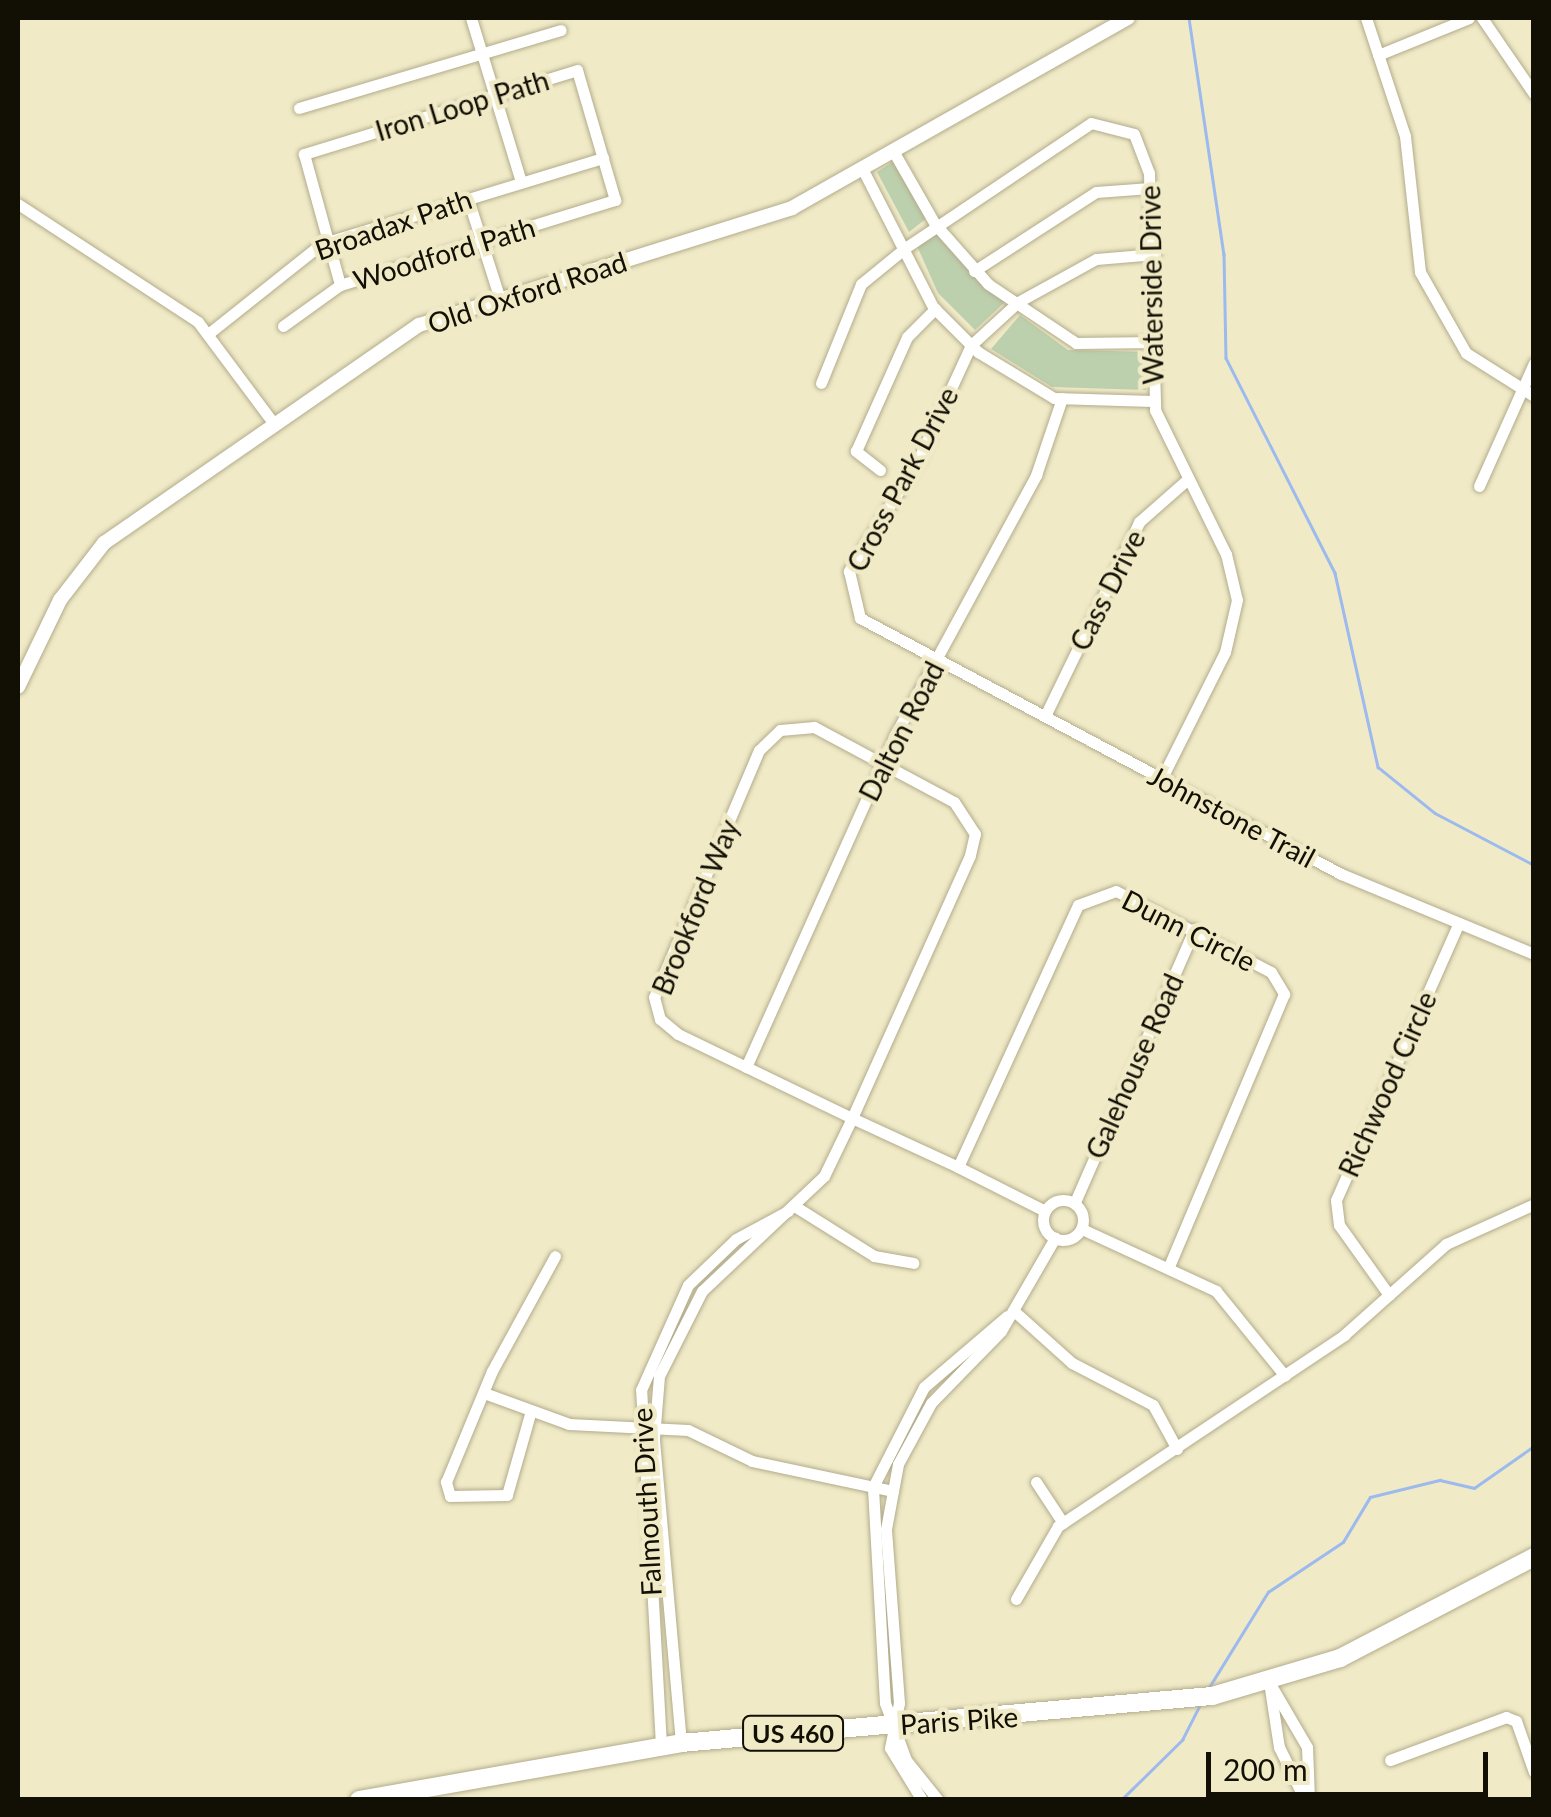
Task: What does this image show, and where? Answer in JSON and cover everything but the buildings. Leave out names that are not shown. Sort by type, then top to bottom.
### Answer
[{"type":"main road","name":"Paris Pike","points":[[359,1800],[661,1745],[1212,1696],[1269,1682],[1381,1640],[1534,1557]]},
{"type":"street","points":[[471,18],[521,182]]},
{"type":"street","name":"Old Oxford Road","points":[[18,687],[95,552],[418,325],[499,296],[774,215],[865,174],[1128,18]]},
{"type":"street","points":[[1366,18],[1409,156],[1420,272],[1466,354],[1527,393]]},
{"type":"street","points":[[1378,55],[1469,18]]},
{"type":"street","points":[[1482,18],[1534,94]]},
{"type":"street","points":[[299,108],[561,30]]},
{"type":"street","name":"Iron Loop Path","points":[[327,242],[304,154],[576,70],[615,200]]},
{"type":"street","name":"Waterside Drive","points":[[820,383],[861,284],[905,248],[1091,123],[1134,134],[1150,188],[1155,254],[1154,401],[1238,600],[1225,652],[1162,778]]},
{"type":"street","points":[[896,156],[936,224],[974,271],[1016,304],[1076,343],[1155,342]]},
{"type":"street","name":"Broadax Path","points":[[208,334],[327,242],[602,158]]},
{"type":"street","points":[[865,174],[935,309],[970,345],[1021,384],[1062,398],[1154,401]]},
{"type":"street","points":[[974,271],[1096,192],[1150,188]]},
{"type":"street","points":[[468,199],[499,296]]},
{"type":"street","name":"Woodford Path","points":[[283,326],[340,285],[615,200]]},
{"type":"street","points":[[18,204],[208,334],[274,424]]},
{"type":"street","points":[[327,242],[340,285]]},
{"type":"street","name":"Cross Park Drive","points":[[937,659],[860,618],[848,570],[913,470],[970,345],[1016,304],[1096,259],[1155,254]]},
{"type":"street","points":[[880,470],[856,451],[907,336],[935,309]]},
{"type":"street","points":[[1479,486],[1527,393],[1534,363]]},
{"type":"street","name":"Dalton Road","points":[[746,1067],[882,763],[1036,475],[1062,398]]},
{"type":"street","name":"Cass Drive","points":[[1045,716],[1139,522],[1188,479]]},
{"type":"street","name":"Johnstone Trail","points":[[937,659],[1342,874],[1534,954]]},
{"type":"street","name":"Brookford Way","points":[[882,763],[814,727],[780,730],[759,750],[654,997],[678,1034],[1045,1211]]},
{"type":"street","name":"Falmouth Drive","points":[[681,1743],[654,1428],[659,1376],[686,1313],[796,1207],[852,1118],[975,834],[970,814],[882,763]]},
{"type":"street","name":"Dunn Circle","points":[[958,1167],[1078,905],[1116,891],[1271,972],[1284,1009],[1170,1266]]},
{"type":"street","name":"Richwood Circle","points":[[1389,1294],[1339,1225],[1336,1200],[1459,923]]},
{"type":"street","name":"Galehouse Road","points":[[1074,1202],[1194,930]]},
{"type":"street","points":[[1055,1238],[1045,1211],[1074,1202],[1082,1229]]},
{"type":"street","points":[[1016,1599],[1064,1523],[1285,1376],[1446,1244],[1534,1204]]},
{"type":"street","points":[[796,1207],[874,1256],[914,1263]]},
{"type":"street","name":"Falmouth Drive","points":[[661,1745],[638,1430],[649,1359],[688,1286],[736,1239],[796,1207]]},
{"type":"street","points":[[922,1800],[894,1763],[893,1724],[900,1704],[886,1528],[893,1491],[906,1444],[936,1397],[1014,1311],[1055,1238],[1082,1229],[1170,1266],[1240,1310],[1285,1376]]},
{"type":"street","points":[[530,1414],[508,1495],[456,1499],[446,1482],[484,1394],[554,1256]]},
{"type":"street","points":[[938,1800],[906,1760],[882,1679],[874,1487],[924,1387],[1014,1311]]},
{"type":"street","points":[[1014,1311],[1072,1363],[1153,1405],[1177,1449]]},
{"type":"street","points":[[924,1387],[936,1397]]},
{"type":"street","points":[[484,1394],[530,1414],[638,1430],[654,1428],[893,1491]]},
{"type":"street","points":[[1036,1482],[1064,1523]]},
{"type":"street","points":[[1269,1682],[1279,1748],[1307,1800]]},
{"type":"street","points":[[1269,1682],[1307,1747],[1307,1800]]},
{"type":"street","points":[[1390,1760],[1506,1717],[1516,1722],[1534,1772]]},
{"type":"green space","points":[[894,161],[927,218],[909,232],[877,172]]},
{"type":"green space","points":[[934,230],[1005,302],[975,330],[938,293],[917,246]]},
{"type":"green space","points":[[1020,315],[1068,350],[1148,352],[1146,390],[1052,387],[991,349]]},
{"type":"waterway","points":[[1189,18],[1224,254],[1226,358],[1335,573],[1378,767],[1435,813],[1534,865]]},
{"type":"waterway","points":[[1208,1689],[1268,1592],[1343,1542],[1370,1497],[1440,1480],[1474,1488],[1534,1446]]},
{"type":"waterway","points":[[1121,1800],[1182,1740],[1200,1705]]}]
